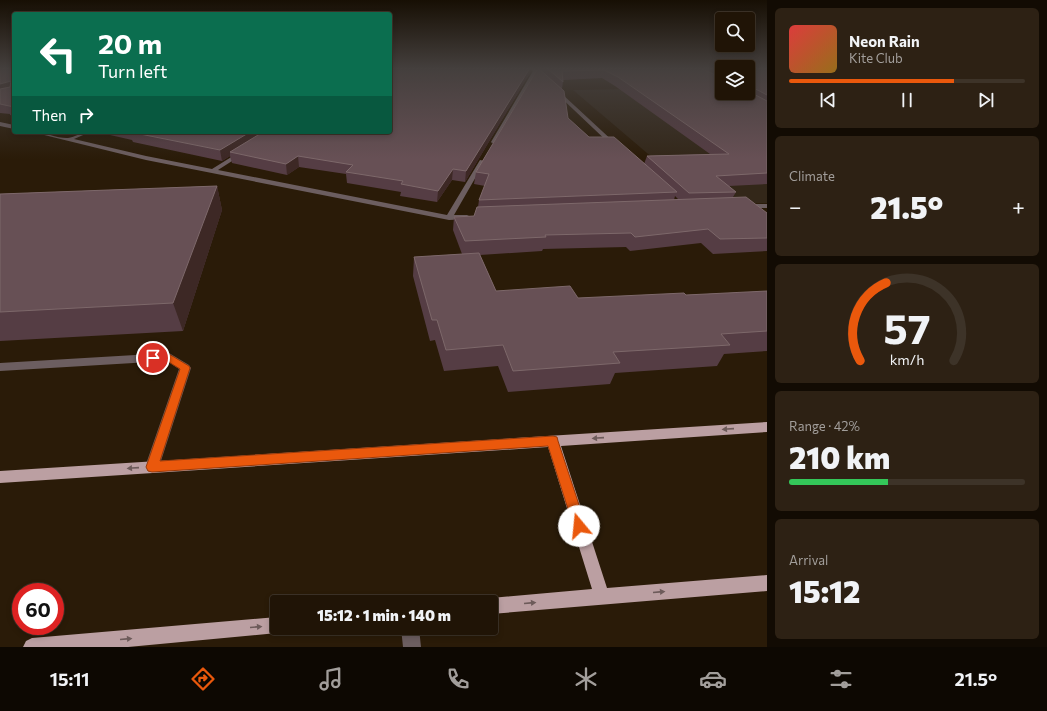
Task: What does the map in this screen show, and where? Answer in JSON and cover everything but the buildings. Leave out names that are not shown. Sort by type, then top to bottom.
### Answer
[{"type":"main road","points":[[0,477],[767,427]]},
{"type":"main road","points":[[553,441],[602,597]]},
{"type":"main road","points":[[498,605],[767,583]]},
{"type":"main road","points":[[32,647],[270,626]]},
{"type":"street","points":[[492,145],[518,98]]},
{"type":"street","points":[[564,98],[619,150]]},
{"type":"street","points":[[0,124],[12,127]]},
{"type":"street","points":[[43,134],[213,171],[449,218],[472,217]]},
{"type":"street","points":[[68,140],[82,134]]},
{"type":"street","points":[[213,171],[250,148]]},
{"type":"street","points":[[449,218],[484,158]]},
{"type":"street","points":[[736,207],[767,206]]},
{"type":"street","points":[[0,367],[169,357],[185,368],[152,467]]},
{"type":"street","points":[[411,635],[412,647]]},
{"type":"shaded area","points":[[583,98],[715,98],[715,100],[739,100],[767,112],[767,203],[708,205]]},
{"type":"route","points":[[153,358],[169,357],[185,368],[152,467],[553,441],[579,526]]}]
